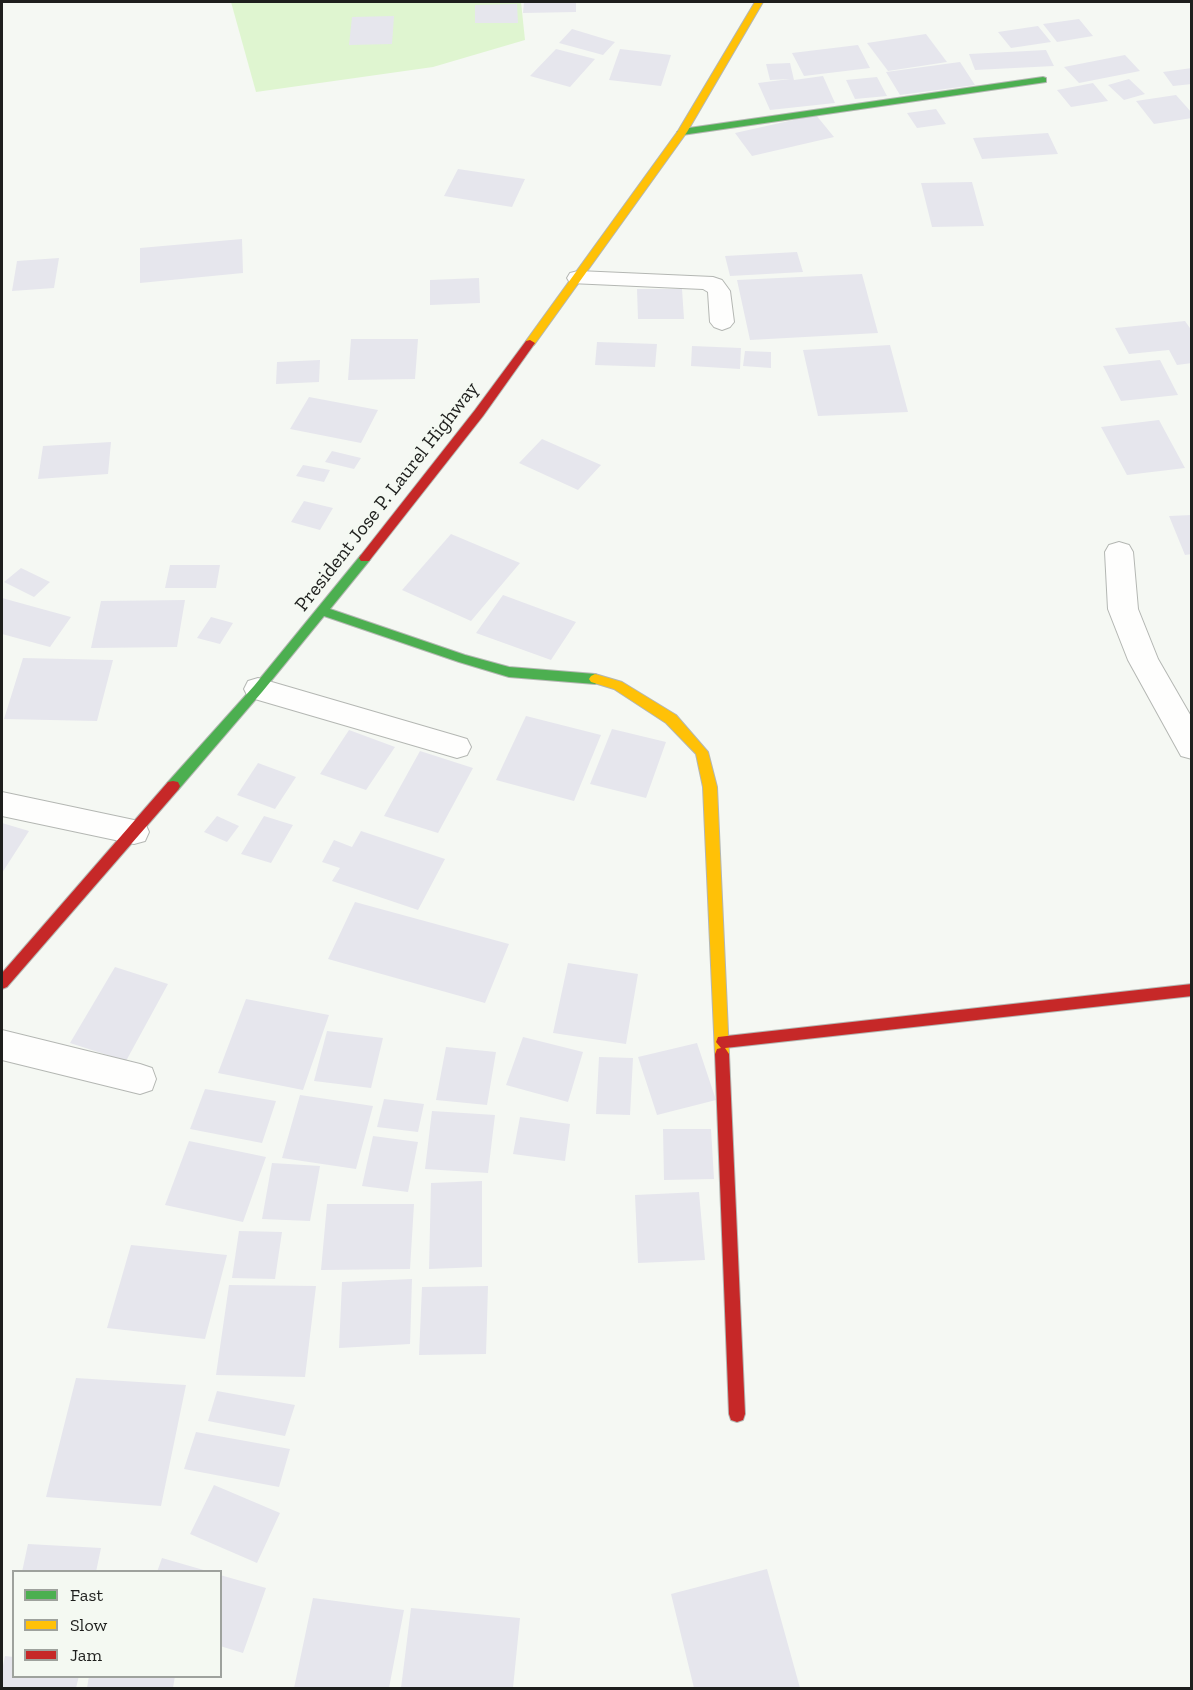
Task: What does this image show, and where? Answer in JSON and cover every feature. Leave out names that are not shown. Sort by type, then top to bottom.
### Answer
[{"type":"main road","name":"President Jose P. Laurel Highway","points":[[2,983],[258,689],[323,611],[479,413],[682,132],[759,2]]},
{"type":"main road","points":[[682,132],[1043,80]]},
{"type":"main road","points":[[323,611],[463,659],[509,672],[585,677],[618,684],[671,719],[702,752],[710,787],[723,1042],[737,1414]]},
{"type":"main road","points":[[723,1042],[1191,990]]},
{"type":"street","points":[[1119,552],[1123,609],[1143,660],[1191,747]]},
{"type":"lane","points":[[578,278],[705,282],[714,285],[719,291],[722,322]]},
{"type":"lane","points":[[258,689],[457,747]]},
{"type":"lane","points":[[2,804],[134,832]]},
{"type":"lane","points":[[2,1045],[140,1079]]},
{"type":"green space","points":[[231,2],[521,2],[525,40],[433,67],[256,92]]},
{"type":"building","points":[[524,2],[576,2],[576,12],[523,13]]},
{"type":"building","points":[[517,4],[518,23],[475,23],[475,5]]},
{"type":"building","points":[[394,16],[392,44],[349,45],[352,17]]},
{"type":"building","points":[[1079,19],[1093,36],[1057,42],[1043,24]]},
{"type":"building","points":[[1038,26],[1051,42],[1011,48],[998,32]]},
{"type":"building","points":[[572,29],[615,42],[603,55],[559,43]]},
{"type":"building","points":[[926,34],[947,62],[888,71],[867,43]]},
{"type":"building","points":[[858,45],[870,68],[804,76],[792,53]]},
{"type":"building","points":[[556,49],[595,59],[570,87],[530,76]]},
{"type":"building","points":[[620,49],[671,55],[661,86],[609,80]]},
{"type":"building","points":[[1046,50],[1054,66],[975,70],[969,54]]},
{"type":"building","points":[[1125,55],[1140,71],[1079,83],[1064,67]]},
{"type":"building","points":[[960,62],[975,85],[900,95],[886,72]]},
{"type":"building","points":[[790,63],[794,80],[823,76],[835,103],[770,110],[758,83],[790,79],[770,80],[766,64]]},
{"type":"building","points":[[1192,68],[1192,84],[1173,86],[1163,72]]},
{"type":"building","points":[[877,77],[887,96],[855,99],[846,80]]},
{"type":"building","points":[[1129,79],[1145,94],[1124,100],[1108,85]]},
{"type":"building","points":[[1093,83],[1108,101],[1071,107],[1057,90]]},
{"type":"building","points":[[1176,95],[1192,113],[1192,118],[1154,124],[1136,101]]},
{"type":"building","points":[[936,109],[946,124],[917,128],[907,113]]},
{"type":"building","points":[[816,115],[834,137],[752,156],[735,133]]},
{"type":"building","points":[[1048,133],[1058,154],[982,159],[973,138]]},
{"type":"building","points":[[458,169],[525,179],[512,207],[444,196]]},
{"type":"building","points":[[972,182],[984,226],[932,227],[921,183]]},
{"type":"building","points":[[242,239],[243,273],[140,283],[140,248]]},
{"type":"building","points":[[797,252],[803,272],[730,276],[725,256]]},
{"type":"building","points":[[59,258],[54,288],[12,291],[17,261]]},
{"type":"building","points":[[862,274],[878,333],[750,340],[737,280]]},
{"type":"building","points":[[479,278],[480,303],[430,305],[430,280]]},
{"type":"building","points":[[637,289],[682,289],[684,319],[638,319]]},
{"type":"building","points":[[1185,321],[1192,331],[1192,363],[1177,365],[1169,350],[1129,354],[1115,328]]},
{"type":"building","points":[[351,339],[418,339],[415,379],[348,380]]},
{"type":"building","points":[[597,342],[657,344],[655,367],[595,365]]},
{"type":"building","points":[[890,345],[908,412],[818,416],[803,350]]},
{"type":"building","points":[[692,346],[741,348],[740,369],[691,366]]},
{"type":"building","points":[[745,351],[771,352],[771,368],[743,366]]},
{"type":"building","points":[[320,360],[319,382],[276,384],[277,362]]},
{"type":"building","points":[[1160,360],[1178,395],[1121,401],[1103,366]]},
{"type":"building","points":[[309,397],[378,410],[361,443],[290,429]]},
{"type":"building","points":[[1159,420],[1185,468],[1127,475],[1101,427]]},
{"type":"building","points":[[542,439],[601,465],[578,490],[519,463]]},
{"type":"building","points":[[111,442],[108,474],[38,479],[43,446]]},
{"type":"building","points":[[332,451],[361,458],[354,469],[325,462]]},
{"type":"building","points":[[303,465],[330,470],[324,482],[296,476]]},
{"type":"building","points":[[304,501],[333,508],[320,530],[291,522]]},
{"type":"building","points":[[1192,515],[1192,554],[1185,555],[1169,516]]},
{"type":"building","points":[[451,534],[520,563],[471,621],[402,590]]},
{"type":"building","points":[[170,565],[220,565],[216,588],[165,588]]},
{"type":"building","points":[[21,568],[50,582],[34,597],[4,582]]},
{"type":"building","points":[[503,595],[576,622],[551,660],[476,633]]},
{"type":"building","points":[[2,598],[71,617],[50,647],[2,634]]},
{"type":"building","points":[[185,600],[177,647],[91,648],[101,601]]},
{"type":"building","points":[[211,617],[233,623],[220,644],[197,638]]},
{"type":"building","points":[[23,658],[113,660],[97,721],[4,719]]},
{"type":"building","points":[[526,716],[601,735],[574,801],[496,780]]},
{"type":"building","points":[[612,729],[666,742],[646,798],[590,784]]},
{"type":"building","points":[[349,730],[395,747],[366,790],[320,774]]},
{"type":"building","points":[[420,751],[473,768],[438,833],[384,816]]},
{"type":"building","points":[[258,763],[296,777],[275,809],[237,795]]},
{"type":"building","points":[[217,816],[239,826],[227,842],[204,832]]},
{"type":"building","points":[[264,816],[293,825],[271,863],[241,854]]},
{"type":"building","points":[[2,823],[29,831],[2,873]]},
{"type":"building","points":[[361,831],[445,859],[418,910],[332,881],[340,868],[322,862],[334,840],[352,847]]},
{"type":"building","points":[[355,902],[509,944],[485,1003],[328,959]]},
{"type":"building","points":[[568,963],[638,974],[626,1044],[553,1033]]},
{"type":"building","points":[[115,967],[168,984],[126,1061],[70,1043]]},
{"type":"building","points":[[246,999],[329,1015],[303,1090],[218,1073]]},
{"type":"building","points":[[327,1031],[383,1038],[371,1088],[314,1081]]},
{"type":"building","points":[[523,1037],[583,1052],[568,1102],[506,1085]]},
{"type":"building","points":[[697,1043],[716,1100],[657,1115],[638,1057]]},
{"type":"building","points":[[446,1047],[496,1052],[487,1105],[436,1100]]},
{"type":"building","points":[[599,1057],[633,1058],[630,1115],[596,1114]]},
{"type":"building","points":[[205,1089],[276,1101],[262,1143],[190,1129]]},
{"type":"building","points":[[300,1095],[373,1106],[356,1169],[282,1158]]},
{"type":"building","points":[[384,1099],[424,1104],[418,1132],[377,1127]]},
{"type":"building","points":[[432,1111],[495,1115],[488,1173],[425,1169]]},
{"type":"building","points":[[520,1117],[570,1124],[565,1161],[513,1154]]},
{"type":"building","points":[[663,1129],[711,1129],[714,1179],[664,1180]]},
{"type":"building","points":[[373,1136],[418,1142],[408,1192],[362,1186]]},
{"type":"building","points":[[189,1141],[266,1157],[243,1222],[165,1205]]},
{"type":"building","points":[[272,1163],[320,1166],[310,1221],[262,1219]]},
{"type":"building","points":[[482,1181],[482,1267],[429,1269],[431,1183]]},
{"type":"building","points":[[699,1192],[705,1260],[638,1263],[635,1195]]},
{"type":"building","points":[[327,1204],[414,1204],[410,1269],[321,1270]]},
{"type":"building","points":[[239,1231],[282,1232],[275,1279],[232,1278]]},
{"type":"building","points":[[131,1245],[227,1255],[205,1339],[107,1328]]},
{"type":"building","points":[[412,1279],[410,1344],[339,1348],[342,1282]]},
{"type":"building","points":[[229,1285],[316,1286],[305,1377],[216,1375]]},
{"type":"building","points":[[488,1286],[486,1354],[419,1355],[422,1287]]},
{"type":"building","points":[[76,1378],[186,1385],[161,1506],[46,1497]]},
{"type":"building","points":[[217,1391],[295,1405],[285,1436],[208,1421]]},
{"type":"building","points":[[196,1432],[290,1449],[279,1487],[184,1469]]},
{"type":"building","points":[[214,1485],[280,1513],[257,1563],[190,1534]]},
{"type":"building","points":[[28,1544],[101,1548],[96,1570],[22,1570]]},
{"type":"building","points":[[162,1558],[204,1570],[158,1570]]},
{"type":"building","points":[[767,1569],[800,1688],[694,1688],[671,1594]]},
{"type":"building","points":[[222,1576],[266,1588],[243,1653],[222,1647]]},
{"type":"building","points":[[313,1598],[404,1610],[389,1688],[294,1688]]},
{"type":"building","points":[[411,1608],[520,1618],[513,1688],[401,1688]]},
{"type":"building","points":[[5,1656],[12,1657],[12,1678],[78,1678],[76,1688],[2,1688]]},
{"type":"building","points":[[89,1678],[175,1678],[173,1688],[87,1688]]},
{"type":"traffic: fast","points":[[682,132],[1043,80]]},
{"type":"traffic: fast","points":[[173,786],[258,689],[365,558]]},
{"type":"traffic: fast","points":[[323,611],[463,659],[509,672],[595,679]]},
{"type":"traffic: slow","points":[[530,343],[682,132],[759,2]]},
{"type":"traffic: slow","points":[[595,679],[618,685],[671,719],[702,752],[710,787],[722,1054]]},
{"type":"traffic: jam","points":[[365,558],[479,413],[530,343]]},
{"type":"traffic: jam","points":[[2,983],[173,786]]},
{"type":"traffic: jam","points":[[723,1042],[1192,990]]},
{"type":"traffic: jam","points":[[722,1054],[737,1414]]}]
